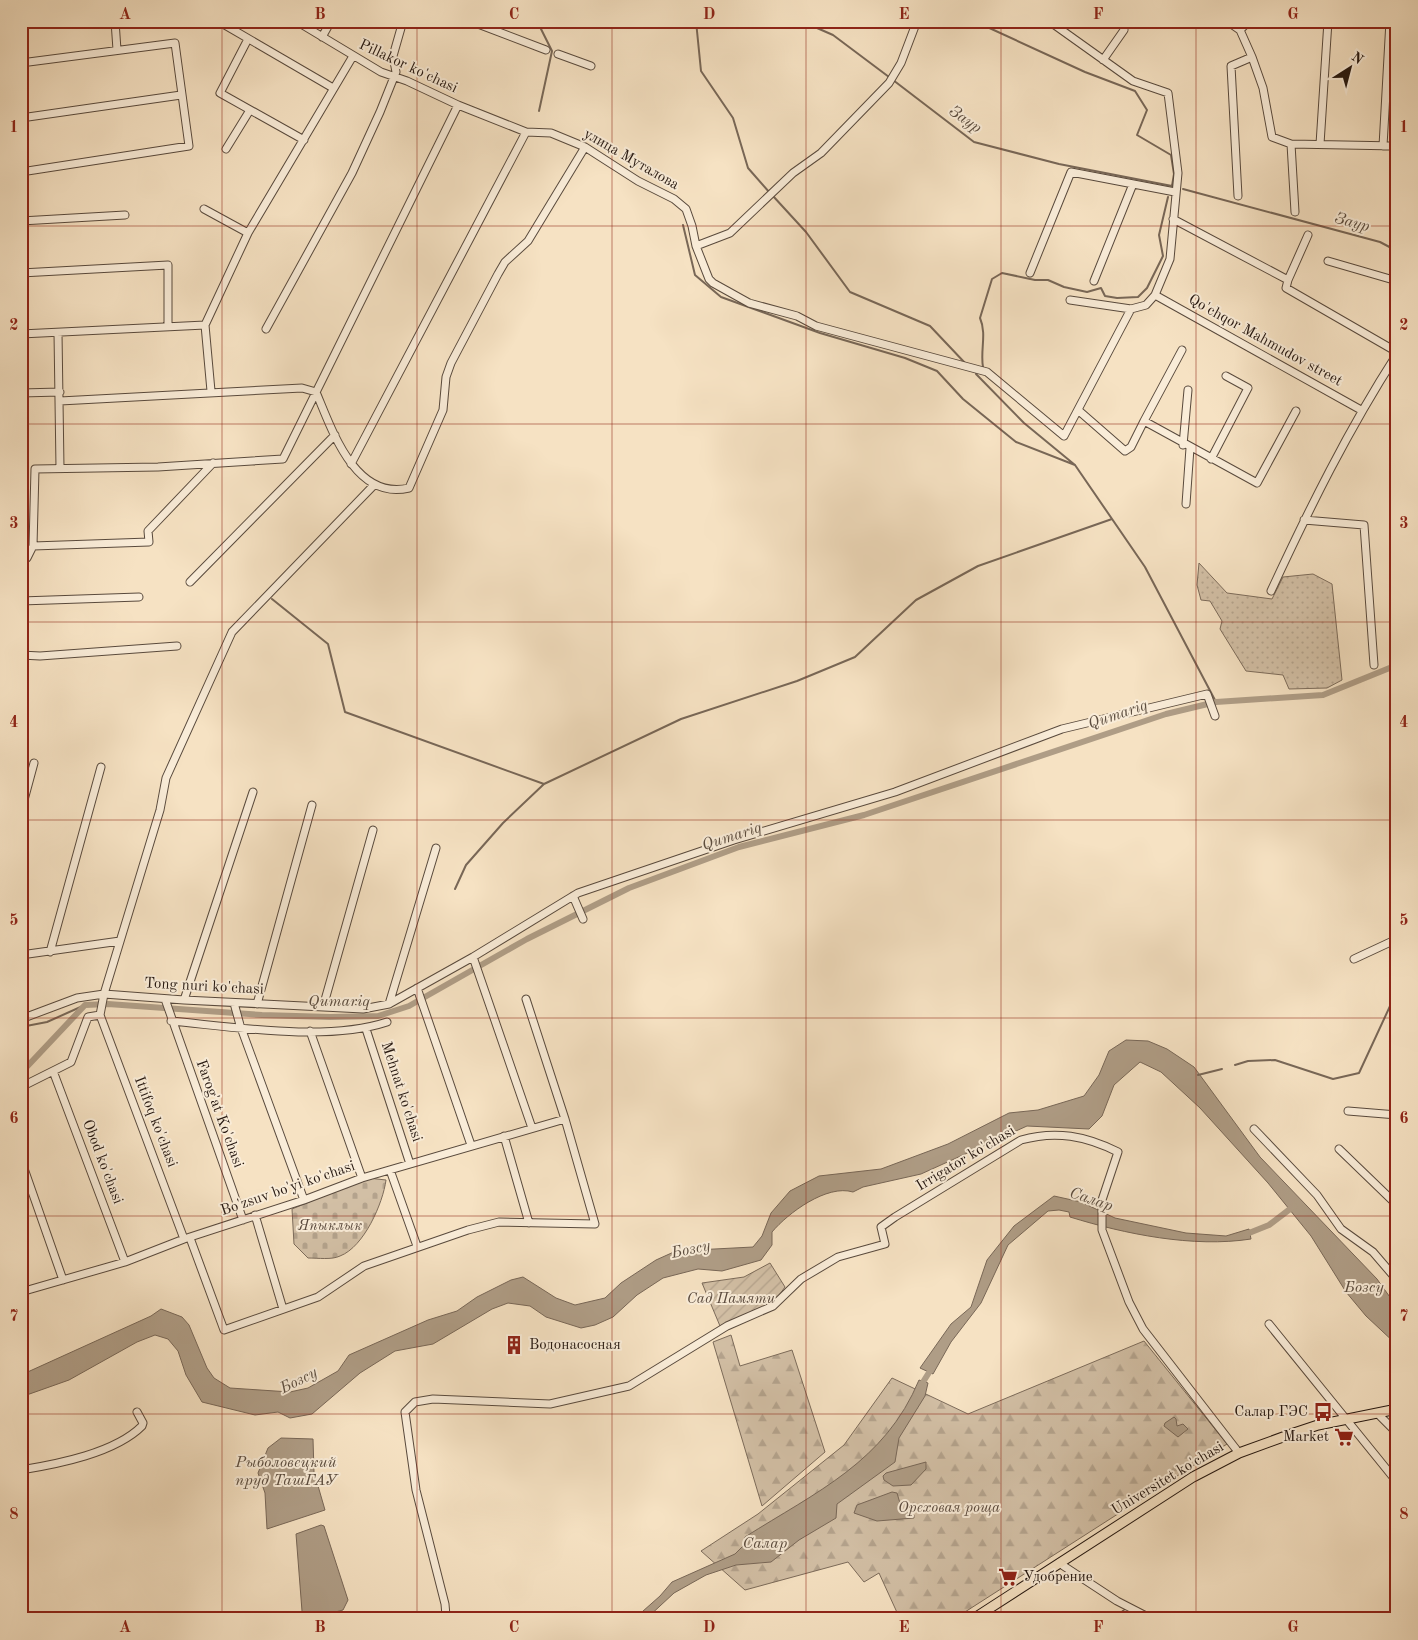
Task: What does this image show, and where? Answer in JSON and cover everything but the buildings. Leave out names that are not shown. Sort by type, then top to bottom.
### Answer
[{"type":"main road","name":"Universitet ko'chasi","points":[[972,1619],[1193,1477],[1239,1453],[1318,1425],[1397,1409]]},
{"type":"street","points":[[115,21],[117,50]]},
{"type":"street","points":[[218,21],[333,88]]},
{"type":"street","points":[[229,28],[234,21]]},
{"type":"street","name":"Pillakor ko'chasi","points":[[296,21],[353,56],[394,77],[407,81],[458,105]]},
{"type":"street","points":[[322,37],[331,21]]},
{"type":"street","points":[[266,329],[352,173],[380,112],[396,72],[393,56],[403,21]]},
{"type":"street","points":[[470,21],[546,50]]},
{"type":"street","points":[[696,246],[730,233],[793,173],[821,153],[895,75],[917,21]]},
{"type":"street","points":[[1227,21],[1240,30],[1252,56],[1263,88],[1272,137],[1291,144],[1397,146]]},
{"type":"street","points":[[1240,30],[1249,21]]},
{"type":"street","points":[[1320,144],[1328,21]]},
{"type":"street","points":[[1383,146],[1390,21]]},
{"type":"street","points":[[1054,23],[1133,81],[1168,93],[1178,173],[1170,259],[1155,295],[1146,305],[1131,310],[1070,300]]},
{"type":"street","points":[[1103,60],[1124,30]]},
{"type":"street","points":[[248,39],[220,93],[304,140]]},
{"type":"street","points":[[21,63],[175,43],[189,146],[21,172]]},
{"type":"street","points":[[558,54],[591,66]]},
{"type":"street","points":[[211,391],[205,325],[248,233],[353,56]]},
{"type":"street","points":[[1238,196],[1231,66],[1252,56]]},
{"type":"street","points":[[21,118],[181,95]]},
{"type":"street","points":[[21,559],[27,558],[33,546],[34,469],[283,459],[458,105]]},
{"type":"street","name":"улица Муталова","points":[[458,105],[526,132],[551,133],[585,147],[638,180],[674,199],[686,209],[696,246],[709,279],[749,303],[797,316],[816,326],[987,372],[1064,436],[1078,410]]},
{"type":"street","points":[[226,149],[250,110]]},
{"type":"street","points":[[351,464],[526,132]]},
{"type":"street","points":[[1291,144],[1295,212]]},
{"type":"street","points":[[316,392],[335,435],[351,464],[374,485],[404,489],[412,486],[424,450],[443,410],[446,377],[455,354],[505,262],[528,241],[585,147]]},
{"type":"street","points":[[1030,273],[1071,172],[1175,192]]},
{"type":"street","points":[[1094,281],[1133,184]]},
{"type":"street","points":[[204,209],[248,233]]},
{"type":"street","points":[[21,221],[125,215]]},
{"type":"street","points":[[1173,218],[1288,280]]},
{"type":"street","points":[[1271,591],[1304,520],[1361,410],[1397,353],[1286,288],[1308,235]]},
{"type":"street","points":[[1328,262],[1397,282]]},
{"type":"street","points":[[21,273],[168,265],[168,326]]},
{"type":"street","name":"Qo'chqor Mahmudov street","points":[[1155,295],[1361,410]]},
{"type":"street","points":[[1131,310],[1078,410],[1125,451],[1131,447],[1182,350]]},
{"type":"street","points":[[21,334],[205,325]]},
{"type":"street","points":[[58,333],[60,468]]},
{"type":"street","points":[[1211,459],[1248,388],[1226,376]]},
{"type":"street","points":[[60,401],[211,391],[302,388],[316,392]]},
{"type":"street","points":[[1186,504],[1188,390]]},
{"type":"street","points":[[21,393],[60,392]]},
{"type":"street","points":[[1144,421],[1257,484],[1296,411]]},
{"type":"street","points":[[190,582],[335,435]]},
{"type":"street","points":[[33,546],[149,542],[148,531],[213,463]]},
{"type":"street","points":[[21,1087],[71,1062],[88,1018],[100,1011],[160,810],[166,778],[232,632],[374,485]]},
{"type":"street","points":[[1304,520],[1364,525],[1374,665]]},
{"type":"street","points":[[21,602],[139,597]]},
{"type":"street","points":[[21,655],[40,656],[177,646]]},
{"type":"street","name":"Tong nuri ko'chasi","points":[[21,1018],[77,998],[104,996],[363,1009],[389,1004],[474,959],[574,899],[734,840],[895,792],[1062,729],[1207,694],[1215,716]]},
{"type":"street","points":[[21,811],[34,763]]},
{"type":"street","points":[[50,952],[100,768]]},
{"type":"street","points":[[184,1000],[252,792]]},
{"type":"street","points":[[257,1004],[312,805]]},
{"type":"street","points":[[323,1007],[373,830]]},
{"type":"street","points":[[389,1004],[436,848]]},
{"type":"street","points":[[574,899],[582,919]]},
{"type":"street","points":[[1354,958],[1397,939]]},
{"type":"street","points":[[21,955],[120,941]]},
{"type":"street","points":[[474,959],[532,1128]]},
{"type":"street","points":[[418,990],[471,1145]]},
{"type":"street","name":"Farog'at Ko'chasi","points":[[164,999],[243,1220]]},
{"type":"street","points":[[256,1215],[283,1309],[318,1296],[364,1266],[417,1246],[499,1222],[595,1224],[565,1119],[526,999]]},
{"type":"street","points":[[234,1003],[304,1200]]},
{"type":"street","name":"Ittifoq ko'chasi","points":[[100,1011],[224,1330],[283,1309]]},
{"type":"street","points":[[170,1019],[310,1031],[366,1029],[387,1022]]},
{"type":"street","name":"Mehnat ko'chasi","points":[[366,1029],[410,1164]]},
{"type":"street","points":[[310,1031],[362,1178]]},
{"type":"street","name":"Obod ko'chasi","points":[[53,1071],[125,1262]]},
{"type":"street","points":[[1348,1111],[1397,1115]]},
{"type":"street","name":"Bo'zsuv bo'yi ko'chasi","points":[[21,1292],[125,1262],[187,1238],[304,1200],[362,1178],[565,1119]]},
{"type":"street","points":[[1254,1128],[1318,1196],[1341,1229],[1373,1252],[1397,1280]]},
{"type":"street","name":"Irrigator ko'chasi","points":[[443,1619],[446,1616],[446,1604],[416,1490],[405,1412],[415,1402],[433,1399],[550,1404],[629,1386],[726,1326],[773,1306],[802,1279],[838,1257],[885,1244],[882,1227],[895,1217],[1021,1140],[1042,1134],[1075,1136],[1096,1141],[1118,1152],[1102,1200],[1102,1230],[1125,1293],[1143,1329],[1239,1453]]},
{"type":"street","points":[[504,1136],[529,1223]]},
{"type":"street","points":[[1340,1148],[1397,1205]]},
{"type":"street","points":[[21,1160],[63,1280]]},
{"type":"street","points":[[390,1170],[417,1246]]},
{"type":"street","points":[[1270,1324],[1349,1420],[1362,1441],[1397,1482]]},
{"type":"street","points":[[21,1470],[78,1460],[106,1448],[142,1426],[143,1423],[137,1412]]},
{"type":"street","points":[[1378,1414],[1397,1433]]},
{"type":"street","points":[[1387,1422],[1397,1420]]},
{"type":"street","points":[[1059,1563],[1112,1598],[1152,1619]]},
{"type":"green space","points":[[1199,563],[1227,593],[1272,599],[1283,577],[1313,574],[1332,584],[1342,680],[1327,688],[1289,689],[1283,675],[1246,671],[1220,629],[1222,621],[1210,601],[1201,600],[1197,585]]},
{"type":"green space","name":"Япыклык","points":[[368,1178],[386,1180],[376,1212],[357,1244],[349,1251],[337,1257],[308,1258],[294,1244],[292,1209]]},
{"type":"green space","name":"Сад Памяти","points":[[770,1263],[785,1287],[772,1305],[720,1326],[702,1283],[744,1277]]},
{"type":"green space","points":[[731,1335],[740,1366],[792,1350],[825,1452],[762,1506],[713,1342]]},
{"type":"green space","name":"Ореховая роща","points":[[1144,1341],[1227,1444],[954,1619],[900,1619],[879,1573],[864,1582],[848,1562],[745,1590],[701,1551],[758,1514],[844,1445],[892,1378],[968,1414]]},
{"type":"water","name":"Бозсу","points":[[1126,1040],[1148,1041],[1167,1049],[1194,1067],[1260,1157],[1377,1279],[1397,1307],[1397,1345],[1366,1316],[1346,1292],[1311,1236],[1268,1183],[1200,1108],[1161,1072],[1140,1062],[1114,1085],[1102,1116],[1089,1129],[1027,1126],[921,1174],[863,1187],[853,1192],[832,1192],[820,1196],[798,1209],[779,1224],[772,1232],[772,1245],[761,1260],[722,1271],[698,1269],[663,1278],[637,1295],[613,1317],[595,1325],[581,1328],[546,1317],[530,1306],[508,1303],[492,1309],[433,1344],[395,1351],[360,1373],[312,1414],[290,1418],[278,1412],[255,1415],[202,1402],[186,1375],[178,1351],[168,1339],[155,1335],[137,1342],[69,1380],[21,1397],[21,1375],[151,1316],[161,1309],[182,1317],[189,1325],[207,1368],[214,1378],[230,1388],[290,1392],[308,1388],[338,1371],[349,1355],[428,1320],[457,1311],[477,1297],[511,1280],[523,1277],[556,1298],[575,1305],[605,1298],[621,1283],[656,1260],[676,1251],[753,1247],[762,1236],[771,1213],[790,1191],[819,1176],[881,1169],[948,1144],[1009,1113],[1038,1110],[1084,1096],[1099,1075],[1109,1051]]},
{"type":"water","name":"Салар","points":[[1054,1196],[1081,1202],[1115,1218],[1186,1233],[1226,1236],[1249,1229],[1251,1239],[1206,1242],[1159,1238],[1113,1229],[1070,1217],[1069,1212],[1059,1210],[1048,1211],[1008,1245],[981,1303],[951,1342],[933,1374],[920,1368],[951,1324],[971,1307],[987,1260],[1014,1226]]},
{"type":"water","name":"Салар","points":[[919,1380],[928,1383],[925,1396],[899,1438],[895,1462],[837,1504],[836,1518],[799,1540],[771,1562],[736,1565],[706,1575],[674,1593],[646,1619],[634,1619],[660,1596],[672,1582],[735,1554],[743,1546],[745,1537],[822,1489],[868,1454],[887,1433],[905,1408]]},
{"type":"water","points":[[1174,1417],[1177,1426],[1183,1424],[1188,1429],[1178,1437],[1164,1426],[1165,1423]]},
{"type":"water","name":"Рыболовецкий пруд ТашГАУ","points":[[281,1438],[313,1439],[314,1472],[325,1510],[267,1529],[265,1493],[258,1473],[268,1448]]},
{"type":"water","points":[[926,1462],[926,1469],[911,1485],[893,1486],[884,1480],[883,1476],[886,1473]]},
{"type":"water","points":[[892,1492],[897,1493],[902,1510],[914,1515],[914,1518],[877,1521],[854,1513],[857,1505]]},
{"type":"water","points":[[321,1525],[324,1526],[348,1600],[343,1610],[316,1617],[308,1617],[302,1611],[296,1534]]},
{"type":"waterway","points":[[537,21],[552,51],[539,111]]},
{"type":"waterway","points":[[696,21],[701,71],[733,118],[748,168],[770,193]]},
{"type":"waterway","name":"Заур","points":[[801,21],[833,35],[889,77]]},
{"type":"waterway","name":"Заур","points":[[893,80],[974,142],[1059,164],[1172,186],[1174,174],[1171,155],[1137,135],[1147,110],[1135,91],[1085,72],[974,21]]},
{"type":"waterway","name":"Заур","points":[[1183,189],[1380,242],[1397,251]]},
{"type":"waterway","points":[[773,196],[806,232],[850,292],[930,326],[965,363]]},
{"type":"waterway","points":[[983,367],[983,330],[980,318],[992,279],[1002,273],[1035,280],[1048,280],[1064,287],[1087,292],[1101,288],[1105,296],[1117,298],[1138,297],[1147,288],[1163,256],[1159,235],[1168,197]]},
{"type":"waterway","points":[[683,225],[695,275],[721,297],[820,333],[905,358],[937,371],[963,399],[1016,442],[1075,465]]},
{"type":"waterway","points":[[976,374],[1024,423],[1075,465],[1145,567],[1216,702]]},
{"type":"waterway","points":[[455,889],[466,865],[503,823],[544,784],[681,719],[797,681],[855,657],[916,600],[978,566],[1112,519]]},
{"type":"waterway","points":[[272,599],[328,644],[345,712],[544,784]]},
{"type":"waterway","name":"Qumariq","points":[[21,1073],[85,1005],[108,1004],[262,1015],[378,1016],[409,1006],[527,939],[629,888],[739,847],[864,815],[1166,714],[1216,702],[1323,695],[1397,665]]},
{"type":"waterway","points":[[1235,1065],[1248,1061],[1275,1060],[1333,1079],[1359,1073],[1397,991]]},
{"type":"waterway","points":[[21,1027],[47,1022],[85,1005]]},
{"type":"waterway","points":[[1198,1075],[1222,1069]]},
{"type":"waterway","name":"Салар","points":[[1244,1235],[1269,1225],[1294,1206]]},
{"type":"waterway","points":[[21,1362],[29,1382]]},
{"type":"waterway","name":"Салар","points":[[920,1387],[933,1366]]},
{"type":"place","name":"Водонасосная","points":[[514,1345]]},
{"type":"place","name":"Салар ГЭС","points":[[1323,1412]]},
{"type":"place","name":"Market","points":[[1344,1437]]},
{"type":"place","name":"Удобрение","points":[[1008,1577]]}]
